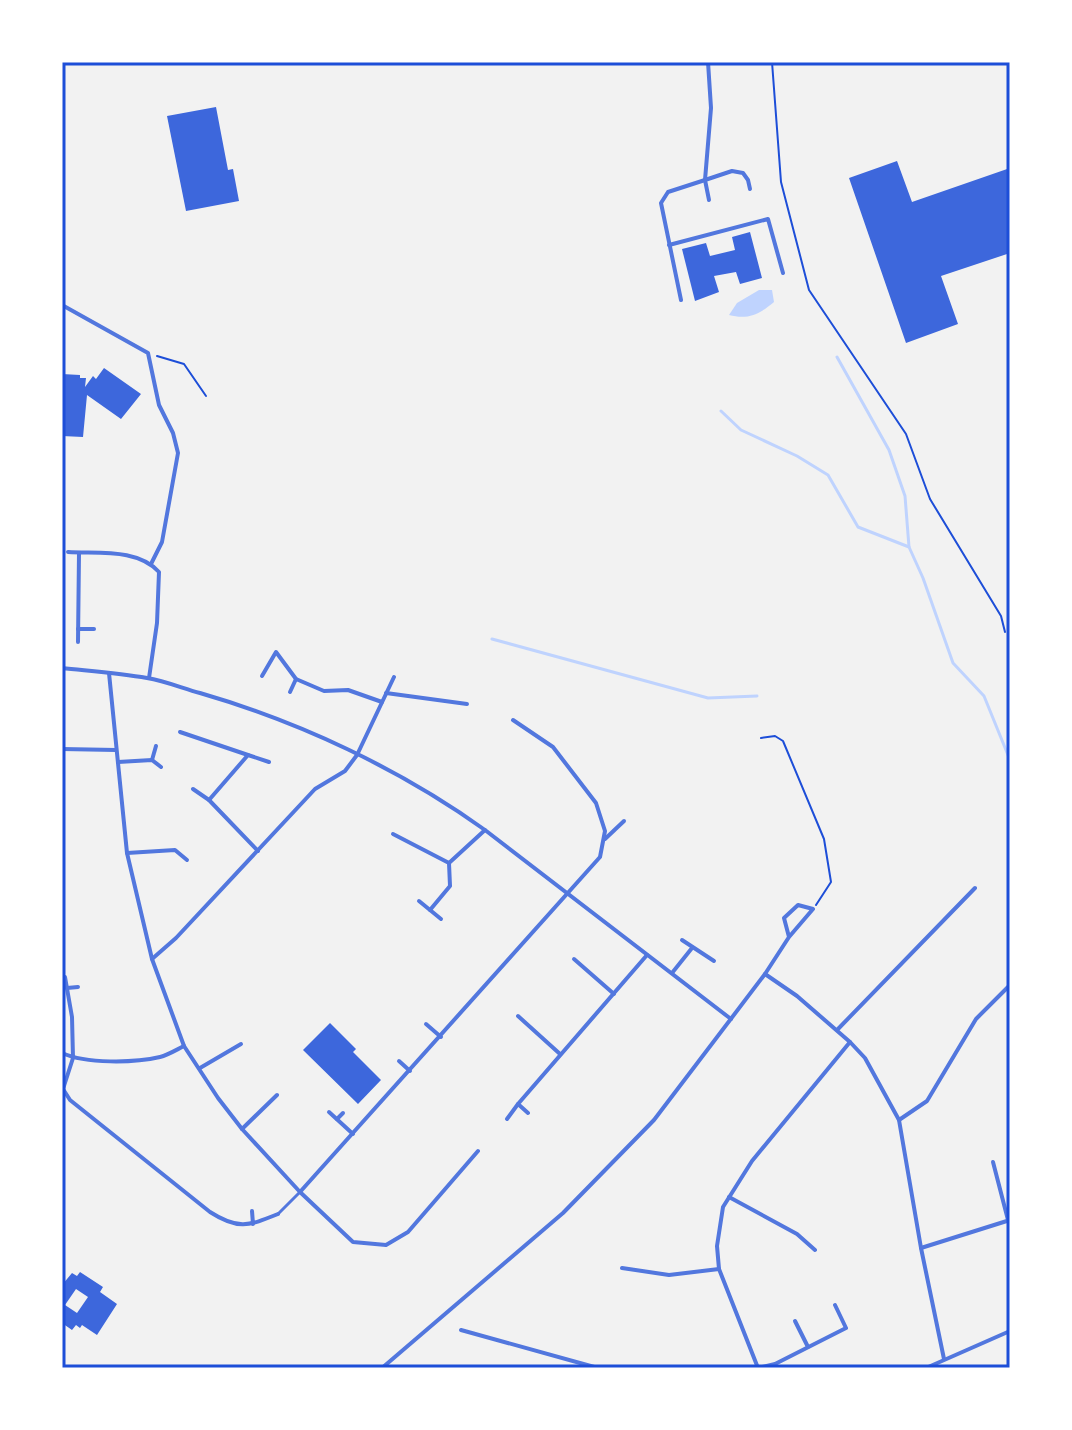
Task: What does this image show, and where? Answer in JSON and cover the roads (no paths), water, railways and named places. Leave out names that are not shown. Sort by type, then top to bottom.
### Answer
[{"type":"street","points":[[708,62],[711,108],[705,180],[709,200]]},
{"type":"street","points":[[681,300],[661,203],[668,192],[732,171],[743,173],[750,189]]},
{"type":"street","points":[[669,245],[768,219],[783,273]]},
{"type":"street","points":[[62,305],[148,353],[159,405],[173,433],[178,453],[162,542],[151,564]]},
{"type":"street","points":[[68,552],[129,556],[151,564],[159,572],[154,655],[149,678]]},
{"type":"street","points":[[78,642],[79,553]]},
{"type":"street","points":[[78,629],[94,629]]},
{"type":"street","points":[[262,676],[276,652],[296,679],[324,691],[348,690],[382,702]]},
{"type":"street","points":[[62,668],[149,678],[223,700],[357,755],[447,804],[485,830],[731,1019]]},
{"type":"street","points":[[109,673],[127,853],[152,959],[184,1046],[218,1098],[300,1192],[353,1242],[386,1245],[408,1232],[478,1151]]},
{"type":"street","points":[[152,959],[176,938],[315,789],[345,771],[357,755],[394,677]]},
{"type":"street","points":[[290,692],[296,679]]},
{"type":"street","points":[[386,693],[467,704]]},
{"type":"street","points":[[65,977],[72,1017],[73,1058],[63,1089],[70,1100],[210,1212],[231,1225],[253,1224],[278,1214],[441,1037],[600,857],[605,831],[596,803],[553,747],[513,720]]},
{"type":"street","points":[[180,732],[269,762]]},
{"type":"street","points":[[152,760],[156,746]]},
{"type":"street","points":[[62,749],[116,750]]},
{"type":"street","points":[[209,800],[248,755]]},
{"type":"street","points":[[118,762],[152,760],[161,767]]},
{"type":"street","points":[[193,789],[209,800],[258,851]]},
{"type":"street","points":[[603,841],[624,821]]},
{"type":"street","points":[[430,910],[450,886],[449,863],[485,830]]},
{"type":"street","points":[[393,834],[449,863]]},
{"type":"street","points":[[127,853],[175,850],[187,860]]},
{"type":"street","points":[[838,1029],[975,888]]},
{"type":"street","points":[[419,901],[441,919]]},
{"type":"street","points":[[382,1368],[509,1261],[605,1171],[654,1120],[813,909],[798,905],[784,918],[789,937]]},
{"type":"street","points":[[682,940],[714,961]]},
{"type":"street","points":[[672,973],[692,948]]},
{"type":"street","points":[[507,1119],[647,955]]},
{"type":"street","points":[[574,959],[614,994]]},
{"type":"street","points":[[765,974],[838,1029],[865,1058],[899,1120],[944,1359]]},
{"type":"street","points":[[899,1120],[927,1101],[976,1019],[1010,985]]},
{"type":"street","points":[[67,988],[78,987]]},
{"type":"street","points":[[518,1016],[560,1054]]},
{"type":"street","points":[[426,1024],[441,1037]]},
{"type":"street","points":[[835,1305],[846,1328],[775,1364],[758,1368],[719,1269],[717,1246],[723,1207],[752,1161],[850,1042]]},
{"type":"street","points":[[200,1068],[241,1044]]},
{"type":"street","points":[[62,1053],[73,1058],[125,1061],[162,1057],[184,1046]]},
{"type":"street","points":[[399,1061],[410,1071]]},
{"type":"street","points":[[242,1129],[277,1095]]},
{"type":"street","points":[[518,1104],[528,1113]]},
{"type":"street","points":[[329,1112],[353,1134]]},
{"type":"street","points":[[337,1119],[343,1113]]},
{"type":"street","points":[[921,1248],[1009,1220],[993,1162]]},
{"type":"street","points":[[729,1197],[797,1234],[815,1250]]},
{"type":"street","points":[[252,1211],[253,1224]]},
{"type":"street","points":[[622,1268],[669,1275],[719,1269]]},
{"type":"street","points":[[795,1321],[808,1347]]},
{"type":"street","points":[[461,1330],[598,1368]]},
{"type":"street","points":[[926,1368],[1010,1331]]},
{"type":"water","points":[[759,290],[772,290],[774,302],[753,315],[729,315],[737,303]]},
{"type":"waterway","points":[[837,357],[889,450],[905,496],[909,547]]},
{"type":"waterway","points":[[721,411],[741,430],[797,456],[828,475],[858,527],[909,547],[953,663],[984,696],[1010,760]]},
{"type":"waterway","points":[[492,639],[708,698],[757,696]]}]
